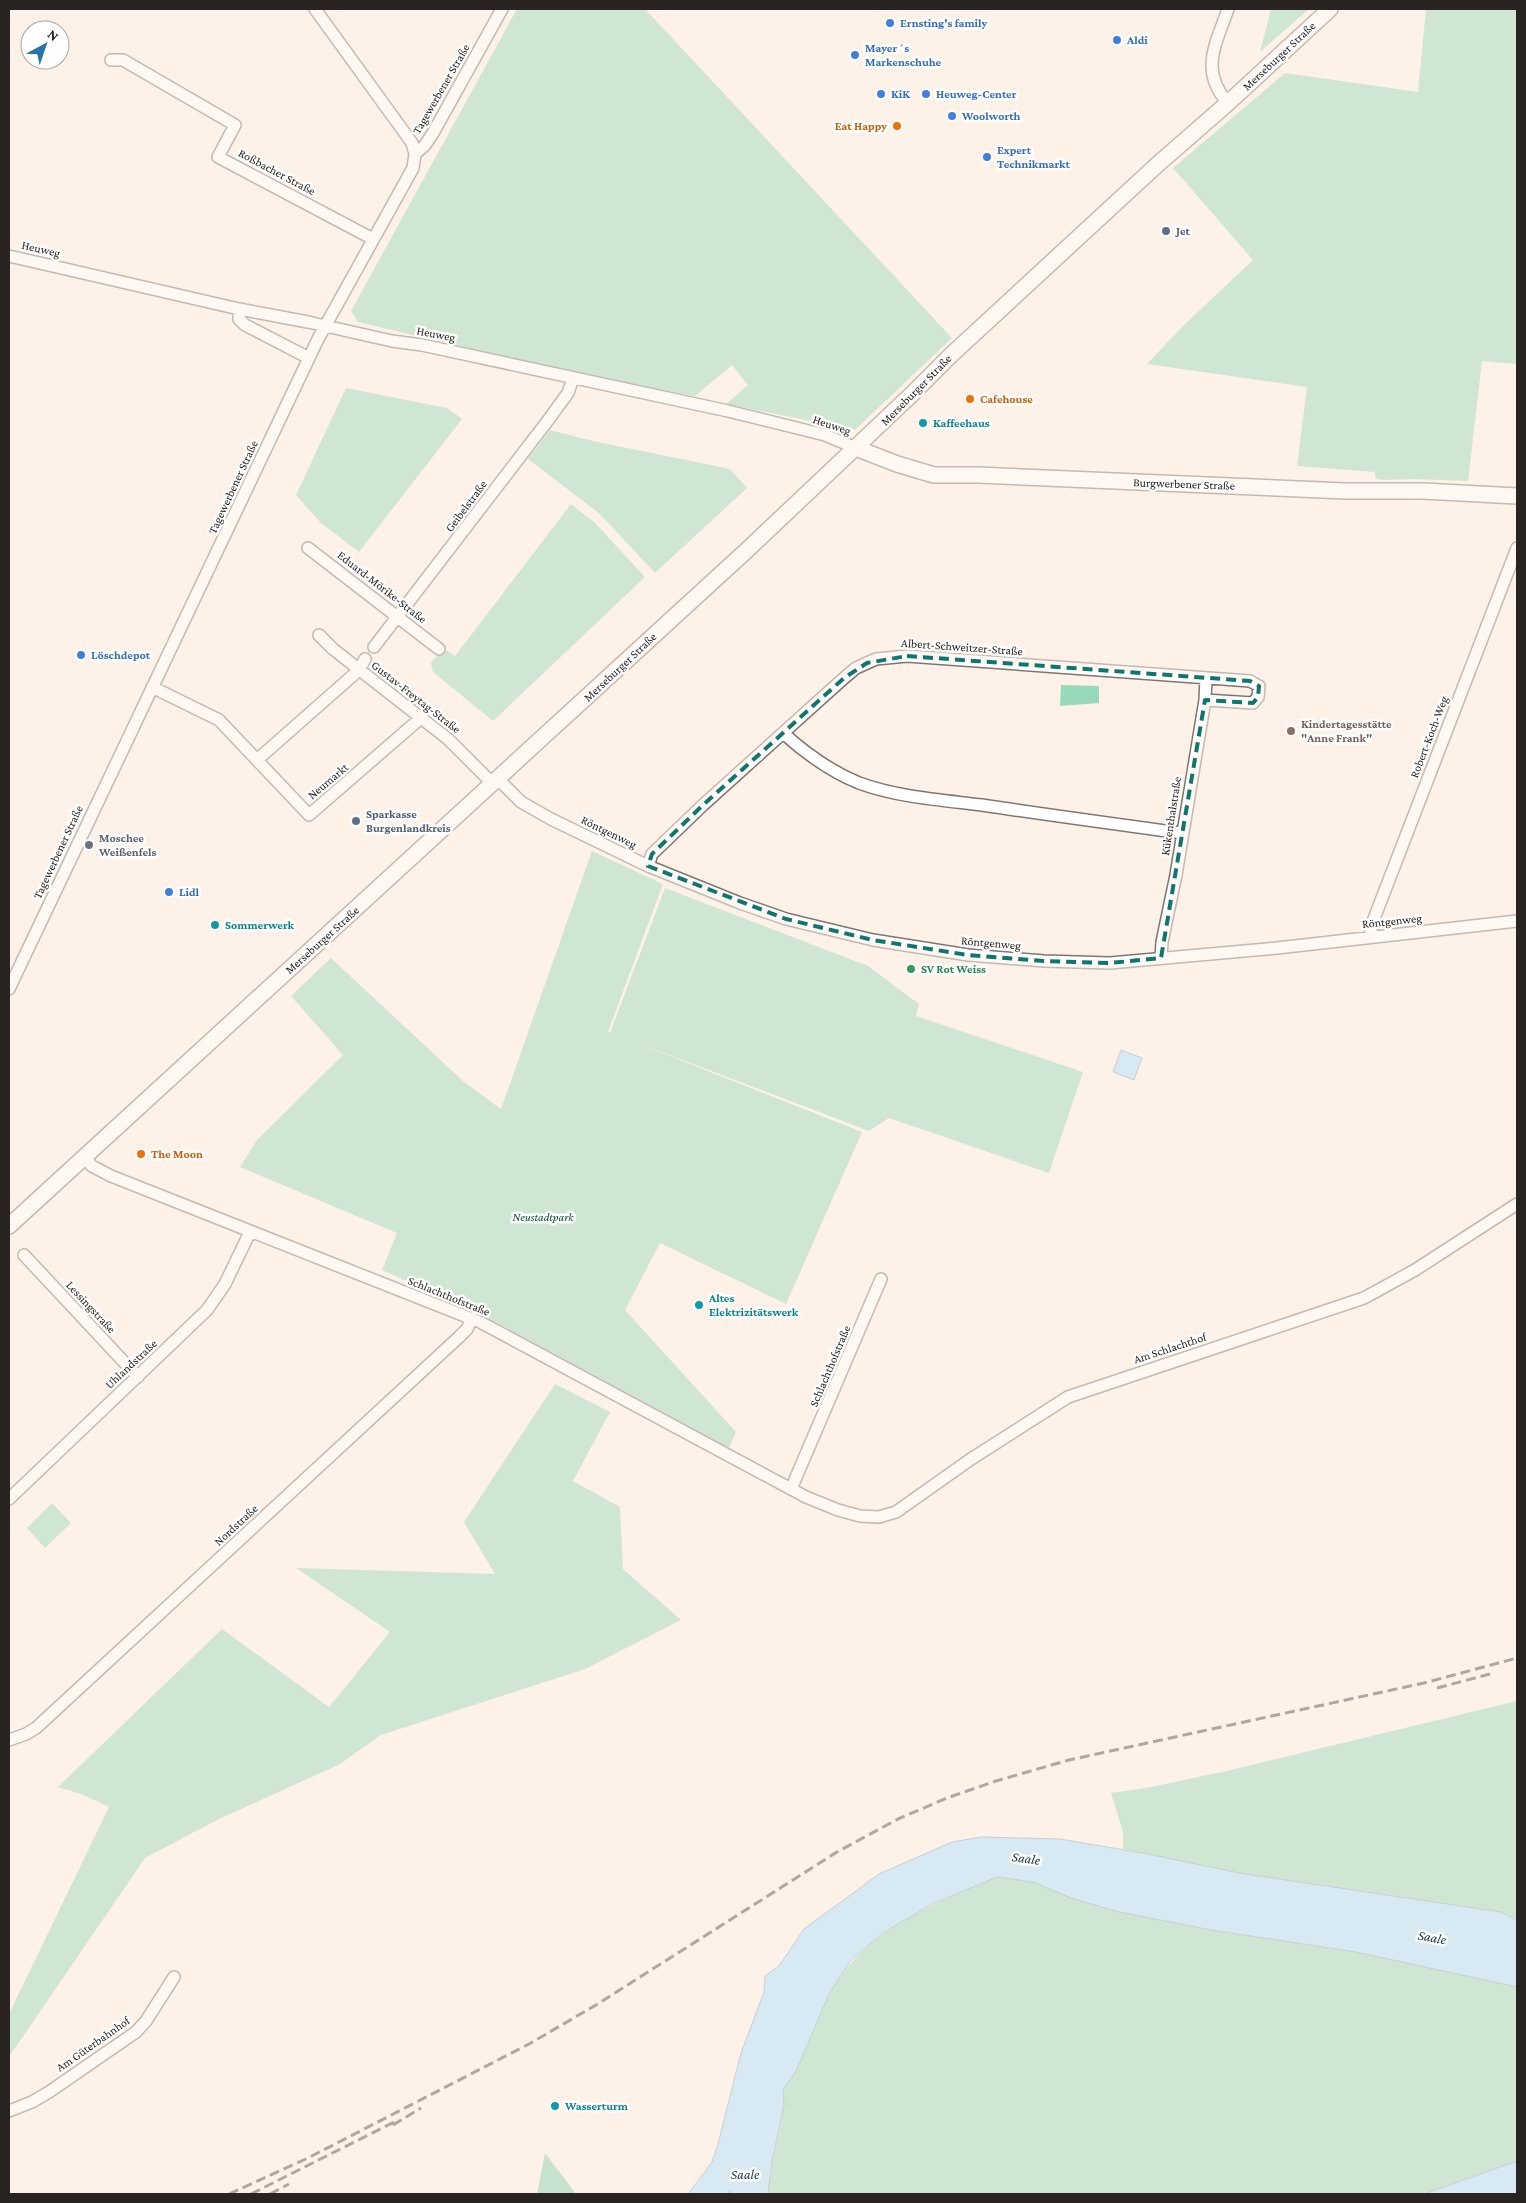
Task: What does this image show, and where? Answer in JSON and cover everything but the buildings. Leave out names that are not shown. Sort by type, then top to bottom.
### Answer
[{"type":"main road","name":"Merseburger Straße","points":[[9,1226],[496,782],[856,448],[964,342],[1330,9]]},
{"type":"main road","name":"Burgwerbener Straße","points":[[856,448],[910,469],[943,476],[978,475],[1345,491],[1423,491],[1517,496]]},
{"type":"street","points":[[316,9],[412,144],[415,154]]},
{"type":"street","name":"Tagewerbener Straße","points":[[9,989],[325,326],[412,168],[415,154],[425,145],[433,133],[502,9]]},
{"type":"street","points":[[1228,9],[1212,57],[1211,67],[1215,86],[1228,103]]},
{"type":"street","name":"Roßbacher Straße","points":[[111,60],[123,60],[234,125],[218,156],[374,239]]},
{"type":"street","name":"Heuweg","points":[[9,256],[239,309],[756,418],[825,435],[856,448]]},
{"type":"street","points":[[239,309],[239,319],[245,325],[309,358]]},
{"type":"street","name":"Geibelstraße","points":[[374,647],[546,423],[568,393],[573,378]]},
{"type":"street","name":"Eduard-Mörike-Straße","points":[[308,548],[439,648]]},
{"type":"street","name":"Robert-Koch-Weg","points":[[1370,937],[1372,924],[1517,548]]},
{"type":"street","name":"Gustav-Freytag-Straße","points":[[319,636],[333,650],[454,744],[496,782]]},
{"type":"street","name":"Albert-Schweitzer-Straße","points":[[648,866],[652,854],[783,732],[856,668],[876,659],[907,656],[1250,680],[1259,686],[1258,697],[1252,702],[1205,700]]},
{"type":"street","points":[[258,759],[359,670],[365,659]]},
{"type":"street","name":"Kükenthalstraße","points":[[1161,958],[1162,942],[1176,875],[1181,833],[1205,700],[1206,678]]},
{"type":"street","name":"Neumarkt","points":[[152,687],[219,720],[309,815],[422,718]]},
{"type":"street","points":[[783,732],[793,742],[839,773],[876,789],[1181,833]]},
{"type":"street","name":"Röntgenweg","points":[[496,782],[524,804],[648,866],[740,903],[777,916],[873,940],[968,955],[1044,961],[1110,963],[1517,921]]},
{"type":"street","name":"Schlachthofstraße","points":[[84,1157],[92,1166],[111,1176],[472,1318],[791,1489],[838,1510]]},
{"type":"street","name":"Am Schlachthof","points":[[838,1510],[870,1517],[896,1512],[971,1459],[1068,1396],[1357,1301],[1415,1270],[1517,1204]]},
{"type":"street","name":"Uhlandstraße","points":[[11,1491],[138,1377],[207,1310],[225,1284],[250,1232]]},
{"type":"street","name":"Lessingstraße","points":[[24,1255],[138,1377]]},
{"type":"street","name":"Schlachthofstraße","points":[[791,1489],[881,1280]]},
{"type":"street","name":"Nordstraße","points":[[9,1740],[36,1728],[460,1337],[467,1329],[472,1318]]},
{"type":"street","name":"Am Güterbahnhof","points":[[9,2111],[32,2102],[49,2092],[136,2032],[146,2021],[174,1977]]},
{"type":"highlighted area","points":[[907,656],[1250,681],[1259,686],[1258,697],[1253,703],[1205,700],[1161,958],[1110,963],[1044,961],[968,955],[873,940],[786,919],[648,866],[652,854],[703,805],[844,678],[867,663]]},
{"type":"green space","points":[[517,9],[645,9],[952,338],[855,430],[726,404],[748,385],[732,365],[695,396],[614,382],[358,322],[351,311]]},
{"type":"green space","points":[[1271,9],[1309,9],[1260,52]]},
{"type":"green space","points":[[1426,9],[1517,9],[1517,364],[1482,361],[1468,481],[1382,480],[1375,478],[1375,472],[1297,466],[1307,387],[1147,364],[1182,327],[1253,260],[1173,168],[1285,73],[1418,92]]},
{"type":"green space","points":[[346,388],[447,408],[462,419],[359,552],[321,523],[296,495]]},
{"type":"green space","points":[[550,430],[593,441],[730,469],[747,488],[655,573],[600,514],[528,459]]},
{"type":"green space","points":[[571,504],[595,523],[645,577],[493,721],[433,672],[431,663],[443,648],[455,656]]},
{"type":"green space","points":[[1061,685],[1099,686],[1099,703],[1060,706]]},
{"type":"green space","name":"Neustadtpark","points":[[592,851],[663,884],[608,1032],[610,1033],[665,888],[868,966],[919,1004],[916,1016],[1083,1072],[1049,1173],[889,1118],[869,1131],[627,1039],[862,1132],[786,1304],[660,1243],[625,1310],[736,1432],[729,1448],[478,1313],[382,1270],[397,1233],[240,1167],[257,1140],[343,1055],[291,996],[331,958],[464,1082],[501,1109]]},
{"type":"green space","points":[[555,1384],[610,1412],[573,1481],[620,1507],[623,1569],[681,1620],[585,1669],[381,1735],[340,1764],[217,1820],[145,1858],[9,2057],[9,2014],[109,1807],[81,1794],[58,1787],[222,1629],[329,1707],[390,1632],[296,1568],[495,1574],[464,1522]]},
{"type":"green space","points":[[52,1503],[71,1523],[45,1548],[27,1528]]},
{"type":"green space","points":[[1517,1701],[1517,1920],[1501,1912],[1239,1873],[1123,1849],[1123,1832],[1111,1793],[1146,1788],[1222,1772]]},
{"type":"green space","points":[[997,1877],[1033,1882],[1072,1898],[1119,1912],[1211,1930],[1356,1952],[1517,1987],[1517,2161],[1424,2194],[768,2194],[771,2168],[782,2116],[783,2090],[803,2054],[831,1991],[846,1969],[863,1951],[904,1921],[926,1908]]},
{"type":"green space","points":[[545,2153],[576,2194],[537,2194]]},
{"type":"water","points":[[1121,1050],[1142,1058],[1134,1080],[1113,1072]]},
{"type":"water","name":"Saale","points":[[982,1837],[1060,1839],[1148,1854],[1239,1873],[1501,1912],[1517,1920],[1517,1987],[1356,1952],[1211,1930],[1119,1912],[1071,1898],[1033,1882],[997,1877],[932,1904],[883,1933],[851,1960],[830,1992],[796,2071],[783,2090],[784,2105],[772,2161],[768,2194],[731,2194],[730,2191],[729,2194],[688,2194],[712,2162],[741,2053],[764,1992],[765,1976],[779,1966],[804,1929],[879,1874],[952,1842]]},
{"type":"water","points":[[1517,2161],[1517,2194],[1424,2194]]},
{"type":"railway","points":[[229,2194],[308,2158],[529,2044],[596,2005],[837,1852],[898,1819],[947,1798],[996,1781],[1069,1760],[1424,1683],[1517,1658]]},
{"type":"railway","points":[[1437,1688],[1490,1674]]},
{"type":"railway","points":[[393,2125],[421,2108]]},
{"type":"railway","points":[[251,2194],[398,2120]]},
{"type":"railway","points":[[270,2194],[289,2184]]},
{"type":"place","name":"Ernsting's family","points":[[890,23]]},
{"type":"place","name":"Aldi","points":[[1117,40]]},
{"type":"place","name":"Mayer´s Markenschuhe","points":[[855,55]]},
{"type":"place","name":"KiK","points":[[881,94]]},
{"type":"place","name":"Heuweg-Center","points":[[926,94]]},
{"type":"place","name":"Woolworth","points":[[952,116]]},
{"type":"place","name":"Eat Happy","points":[[897,126]]},
{"type":"place","name":"Expert Technikmarkt","points":[[987,157]]},
{"type":"place","name":"Jet","points":[[1166,231]]},
{"type":"place","name":"Cafehouse","points":[[970,399]]},
{"type":"place","name":"Kaffeehaus","points":[[923,423]]},
{"type":"place","name":"Löschdepot","points":[[81,655]]},
{"type":"place","name":"Kindertagesstätte \"Anne Frank\"","points":[[1291,731]]},
{"type":"place","name":"Sparkasse Burgenlandkreis","points":[[356,821]]},
{"type":"place","name":"Moschee Weißenfels","points":[[89,845]]},
{"type":"place","name":"Lidl","points":[[169,892]]},
{"type":"place","name":"Sommerwerk","points":[[215,925]]},
{"type":"place","name":"SV Rot Weiss","points":[[911,969]]},
{"type":"place","name":"The Moon","points":[[141,1154]]},
{"type":"place","name":"Altes Elektrizitätswerk","points":[[699,1305]]},
{"type":"place","name":"Wasserturm","points":[[555,2106]]}]
